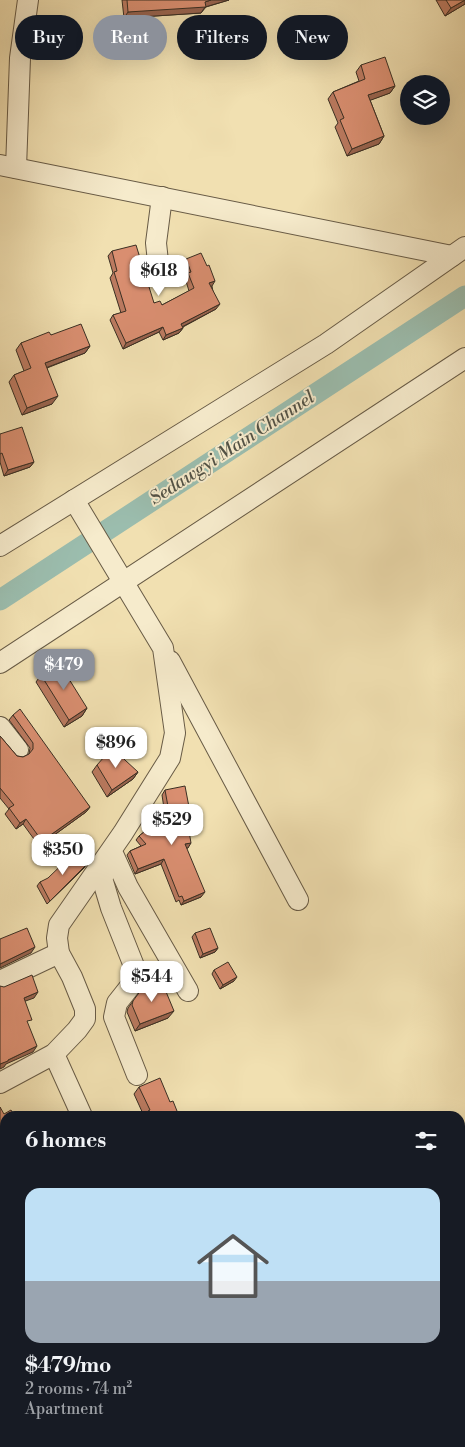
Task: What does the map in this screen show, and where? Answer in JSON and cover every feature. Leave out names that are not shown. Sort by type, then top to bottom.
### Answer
[{"type":"street","points":[[28,0],[8,166],[162,198],[459,252]]},
{"type":"street","points":[[159,271],[156,243],[162,198]]},
{"type":"street","points":[[0,546],[326,344],[459,252]]},
{"type":"street","points":[[0,663],[465,358]]},
{"type":"street","points":[[74,500],[163,648],[298,900]]},
{"type":"street","points":[[0,1083],[54,1054],[85,1019],[85,1009],[72,977],[59,953],[57,938],[59,925],[123,833],[170,758],[174,733],[163,648]]},
{"type":"street","points":[[0,727],[18,750]]},
{"type":"street","points":[[123,833],[114,856],[102,878],[111,908],[134,966],[132,984],[118,1004],[114,1017],[137,1075]]},
{"type":"street","points":[[114,856],[128,886],[188,991]]},
{"type":"street","points":[[0,981],[59,953]]},
{"type":"street","points":[[54,1054],[80,1111]]},
{"type":"building","points":[[127,0],[211,0],[205,2],[206,7],[128,12]]},
{"type":"building","points":[[446,0],[465,0],[451,8]]},
{"type":"building","points":[[385,57],[395,86],[368,95],[384,136],[352,149],[340,120],[344,118],[333,92],[365,79],[361,65]]},
{"type":"building","points":[[136,245],[154,303],[160,301],[162,305],[194,288],[188,273],[191,272],[186,259],[201,253],[207,266],[209,265],[215,281],[209,283],[220,304],[181,324],[183,328],[166,335],[163,327],[126,343],[113,315],[126,311],[114,272],[117,271],[112,251]]},
{"type":"building","points":[[81,324],[90,346],[45,363],[58,396],[27,408],[14,375],[31,368],[21,343],[49,332],[51,335]]},
{"type":"building","points":[[22,427],[34,462],[8,470],[2,453],[0,454],[0,434]]},
{"type":"building","points":[[59,663],[87,708],[69,720],[41,675]]},
{"type":"building","points":[[20,709],[90,807],[42,841],[26,819],[20,823],[9,808],[14,805],[0,788],[0,736],[17,756],[23,757],[33,749],[33,743],[13,715]]},
{"type":"building","points":[[112,748],[138,772],[112,790],[97,765]]},
{"type":"building","points":[[185,786],[189,807],[185,808],[191,843],[185,844],[205,892],[184,901],[182,896],[179,897],[164,859],[138,869],[130,851],[146,844],[139,836],[169,812],[165,790]]},
{"type":"building","points":[[75,852],[87,864],[50,901],[40,882],[48,878]]},
{"type":"building","points":[[27,928],[35,947],[0,964],[0,939]]},
{"type":"building","points":[[210,928],[218,948],[203,954],[195,933]]},
{"type":"building","points":[[228,962],[237,977],[223,985],[214,970]]},
{"type":"building","points":[[32,975],[38,992],[24,998],[32,1020],[27,1021],[37,1046],[0,1064],[0,986],[4,987]]},
{"type":"building","points":[[162,982],[174,1011],[140,1024],[132,1005],[133,1001],[141,990]]},
{"type":"building","points":[[160,1078],[170,1102],[173,1101],[177,1111],[148,1111],[150,1110],[139,1087]]},
{"type":"waterway","name":"Sedawgyi Main Channel","points":[[0,600],[465,296]]}]
